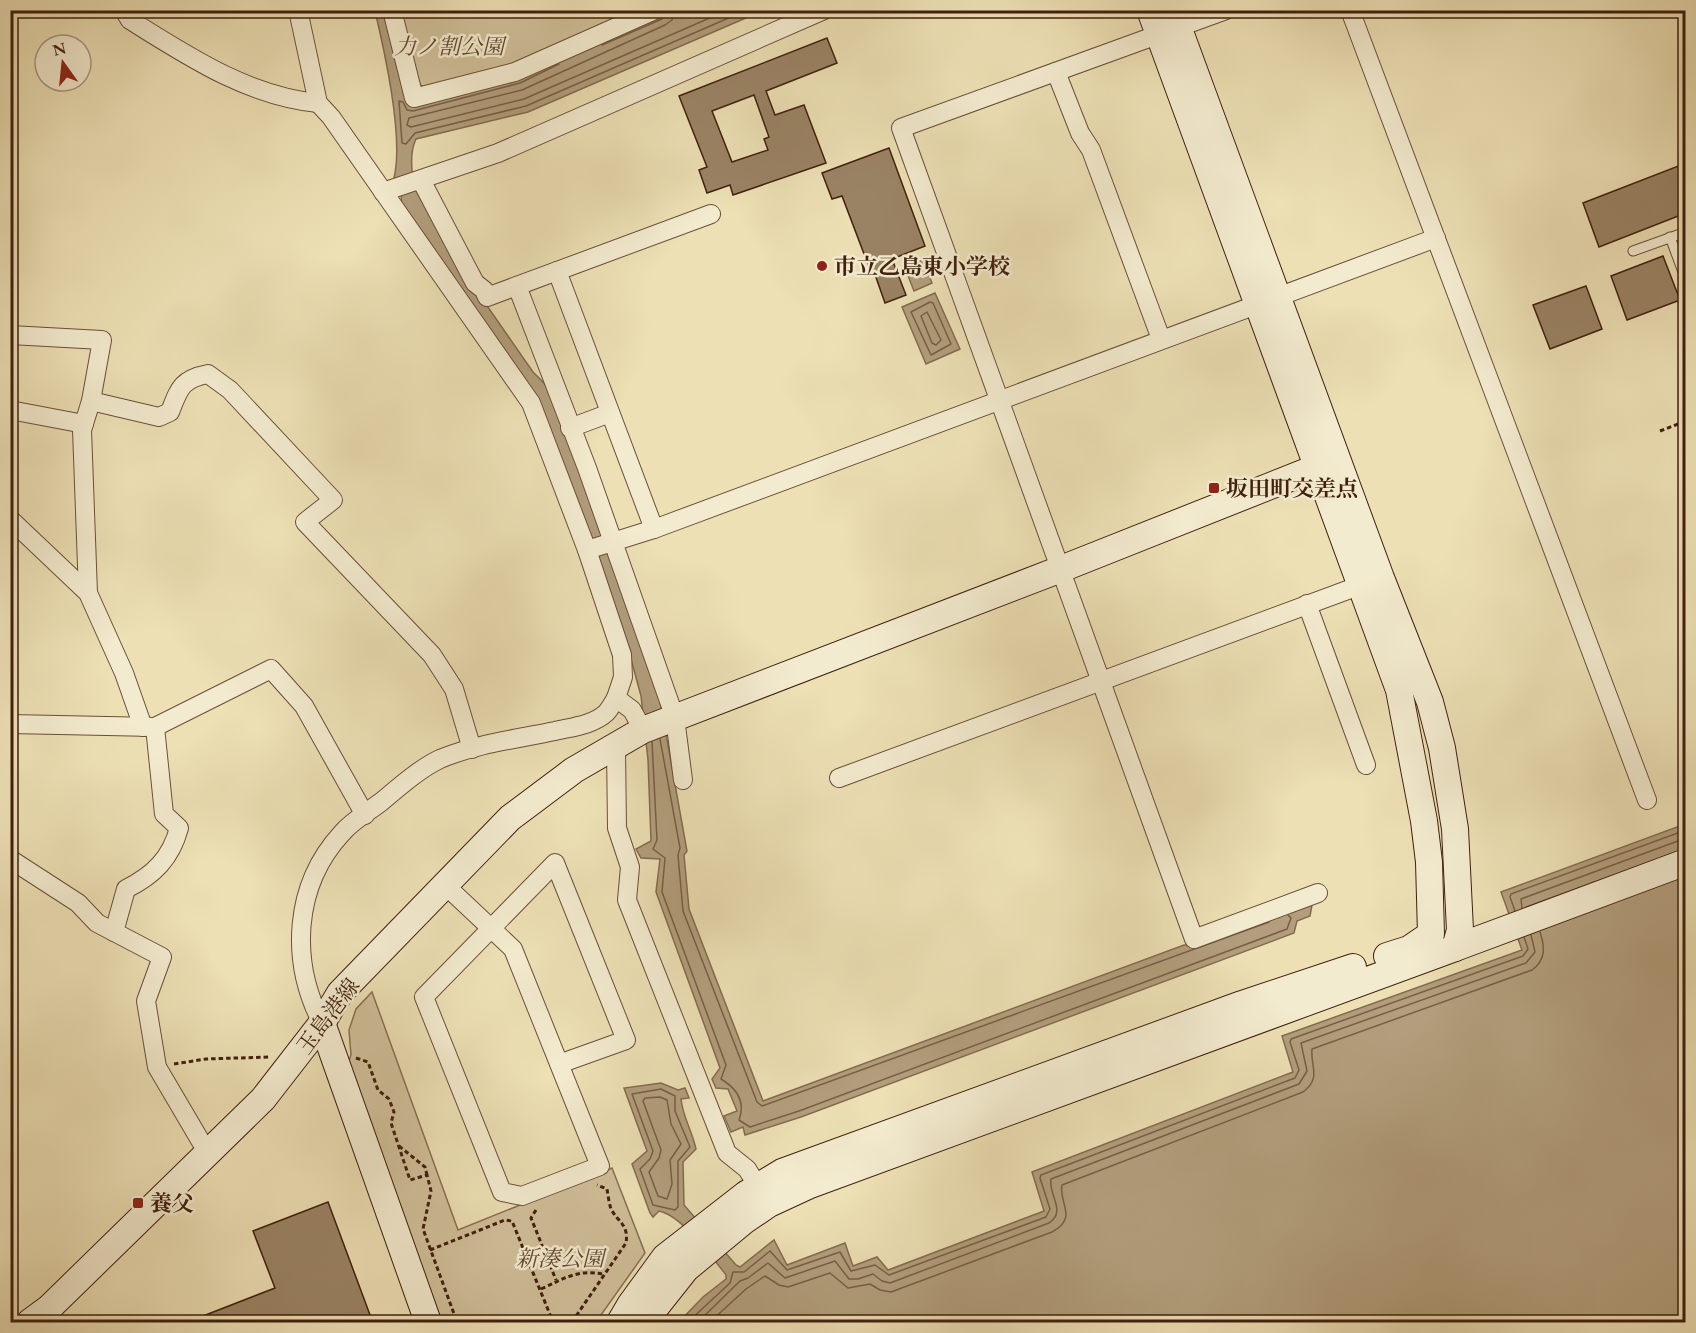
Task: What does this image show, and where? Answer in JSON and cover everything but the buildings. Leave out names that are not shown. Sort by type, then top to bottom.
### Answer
[{"type":"street","points":[[124,10],[130,20],[202,66],[287,100],[318,103]]},
{"type":"street","points":[[298,10],[318,103],[331,117],[531,403],[586,550],[622,655],[623,676],[616,698],[607,713],[588,723],[472,749],[439,760],[410,779],[343,831],[314,874],[305,899],[301,957],[312,1003],[322,1023],[428,1323]]},
{"type":"street","points":[[392,10],[414,98],[515,72],[618,18],[655,10]]},
{"type":"street","points":[[383,192],[498,153],[824,10]]},
{"type":"street","points":[[1150,10],[1169,25],[1371,581],[1430,702],[1442,748],[1455,829],[1457,939]]},
{"type":"street","points":[[1226,10],[1169,25],[1056,72],[901,128],[1194,939],[1318,893]]},
{"type":"street","points":[[1350,10],[1647,800]]},
{"type":"street","points":[[1056,72],[1080,133],[1091,150],[1161,339]]},
{"type":"street","points":[[421,180],[475,283],[484,290],[487,297]]},
{"type":"street","points":[[463,306],[711,214]]},
{"type":"street","points":[[586,550],[654,529],[1436,238]]},
{"type":"street","points":[[557,271],[654,529]]},
{"type":"street","points":[[517,285],[675,718],[683,780]]},
{"type":"street","points":[[10,335],[102,340],[92,401],[82,430],[88,593],[148,727],[164,814],[179,828],[174,846],[158,869],[126,889],[114,932]]},
{"type":"street","points":[[92,401],[159,417],[170,412],[180,387],[193,377],[208,374],[230,390],[333,500],[305,522],[432,655],[454,688],[472,749]]},
{"type":"street","points":[[10,410],[84,424]]},
{"type":"street","points":[[570,428],[610,413]]},
{"type":"street","name":"玉島港線","points":[[30,1323],[49,1308],[263,1100],[322,1023],[340,993],[445,885],[510,819],[574,770],[643,730],[1061,569],[1327,463]]},
{"type":"street","points":[[10,519],[88,593]]},
{"type":"street","points":[[839,778],[1371,581]]},
{"type":"street","points":[[1371,581],[1399,690],[1419,785],[1429,862],[1431,934]]},
{"type":"street","points":[[1307,603],[1366,765]]},
{"type":"street","points":[[10,724],[148,727],[271,669],[304,706],[365,815]]},
{"type":"street","points":[[616,698],[632,710],[643,730]]},
{"type":"street","points":[[616,747],[617,828],[630,867],[627,900],[727,1153],[747,1169],[763,1195]]},
{"type":"street","points":[[10,859],[78,903],[97,923],[162,957],[146,1000],[158,1067],[207,1152]]},
{"type":"street","points":[[445,885],[491,928],[513,949],[559,1064],[600,1166],[522,1196],[502,1192],[424,997],[491,928],[555,862],[626,1040],[559,1064]]},
{"type":"street","points":[[620,1323],[630,1305],[665,1257],[763,1195],[810,1185],[1457,939],[1521,923],[1686,862]]},
{"type":"street","points":[[644,1323],[686,1269],[763,1195],[782,1172],[1242,1004],[1409,949],[1431,934],[1457,939]]},
{"type":"lane","points":[[1633,251],[1686,232]]},
{"type":"lane","points":[[1670,237],[1686,280]]},
{"type":"path","points":[[1660,431],[1686,421]]},
{"type":"path","points":[[158,1067],[206,1059],[261,1056],[296,1059]]},
{"type":"path","points":[[348,1058],[368,1062],[378,1090],[389,1099],[394,1112],[391,1123],[410,1180],[427,1175]]},
{"type":"path","points":[[399,1146],[425,1167],[431,1191],[423,1228],[457,1323]]},
{"type":"path","points":[[572,1323],[602,1274],[626,1243],[627,1235],[624,1223],[611,1209],[607,1189],[596,1185],[588,1188]]},
{"type":"path","points":[[540,1207],[531,1218],[556,1280]]},
{"type":"path","points":[[430,1250],[509,1220],[515,1224],[553,1323]]},
{"type":"path","points":[[541,1288],[583,1271],[602,1274]]},
{"type":"green space","name":"力ノ割公園","points":[[609,10],[611,18],[608,25],[514,67],[427,89],[418,84],[399,11]]},
{"type":"green space","name":"新湊公園","points":[[372,992],[458,1230],[612,1168],[645,1253],[596,1322],[436,1322],[347,1066],[351,1055],[349,1030],[356,1009]]},
{"type":"water","points":[[375,11],[385,11],[410,105],[560,57],[666,11],[762,11],[528,112],[416,139],[412,150],[412,163],[414,188],[422,190],[483,300],[533,372],[545,384],[565,427],[658,690],[687,851],[684,855],[689,909],[763,1101],[1184,945],[1194,945],[1312,905],[1310,916],[1297,921],[1294,933],[801,1117],[745,1135],[743,1127],[731,1132],[724,1116],[737,1111],[728,1089],[716,1088],[712,1079],[720,1068],[656,892],[660,859],[641,858],[636,849],[651,841],[648,760],[641,696],[624,633],[549,433],[402,211],[401,192],[394,178],[397,141],[392,95]]},
{"type":"water","points":[[923,260],[932,283],[914,291],[905,268]]},
{"type":"water","points":[[935,293],[960,349],[926,364],[902,307]]},
{"type":"water","points":[[1685,824],[1685,1322],[679,1322],[703,1297],[726,1279],[726,1275],[696,1238],[677,1220],[659,1211],[653,1217],[650,1213],[632,1164],[647,1151],[624,1088],[661,1083],[678,1090],[685,1088],[689,1098],[681,1099],[682,1106],[696,1149],[683,1162],[684,1205],[736,1265],[740,1267],[774,1240],[787,1265],[845,1243],[853,1266],[877,1257],[888,1270],[1044,1211],[1032,1172],[1293,1072],[1282,1036],[1522,950],[1501,892]]},
{"type":"place","name":"市立乙島東小学校","points":[[822,266]]},
{"type":"place","name":"坂田町交差点","points":[[1214,488]]},
{"type":"place","name":"養父","points":[[138,1203]]}]
